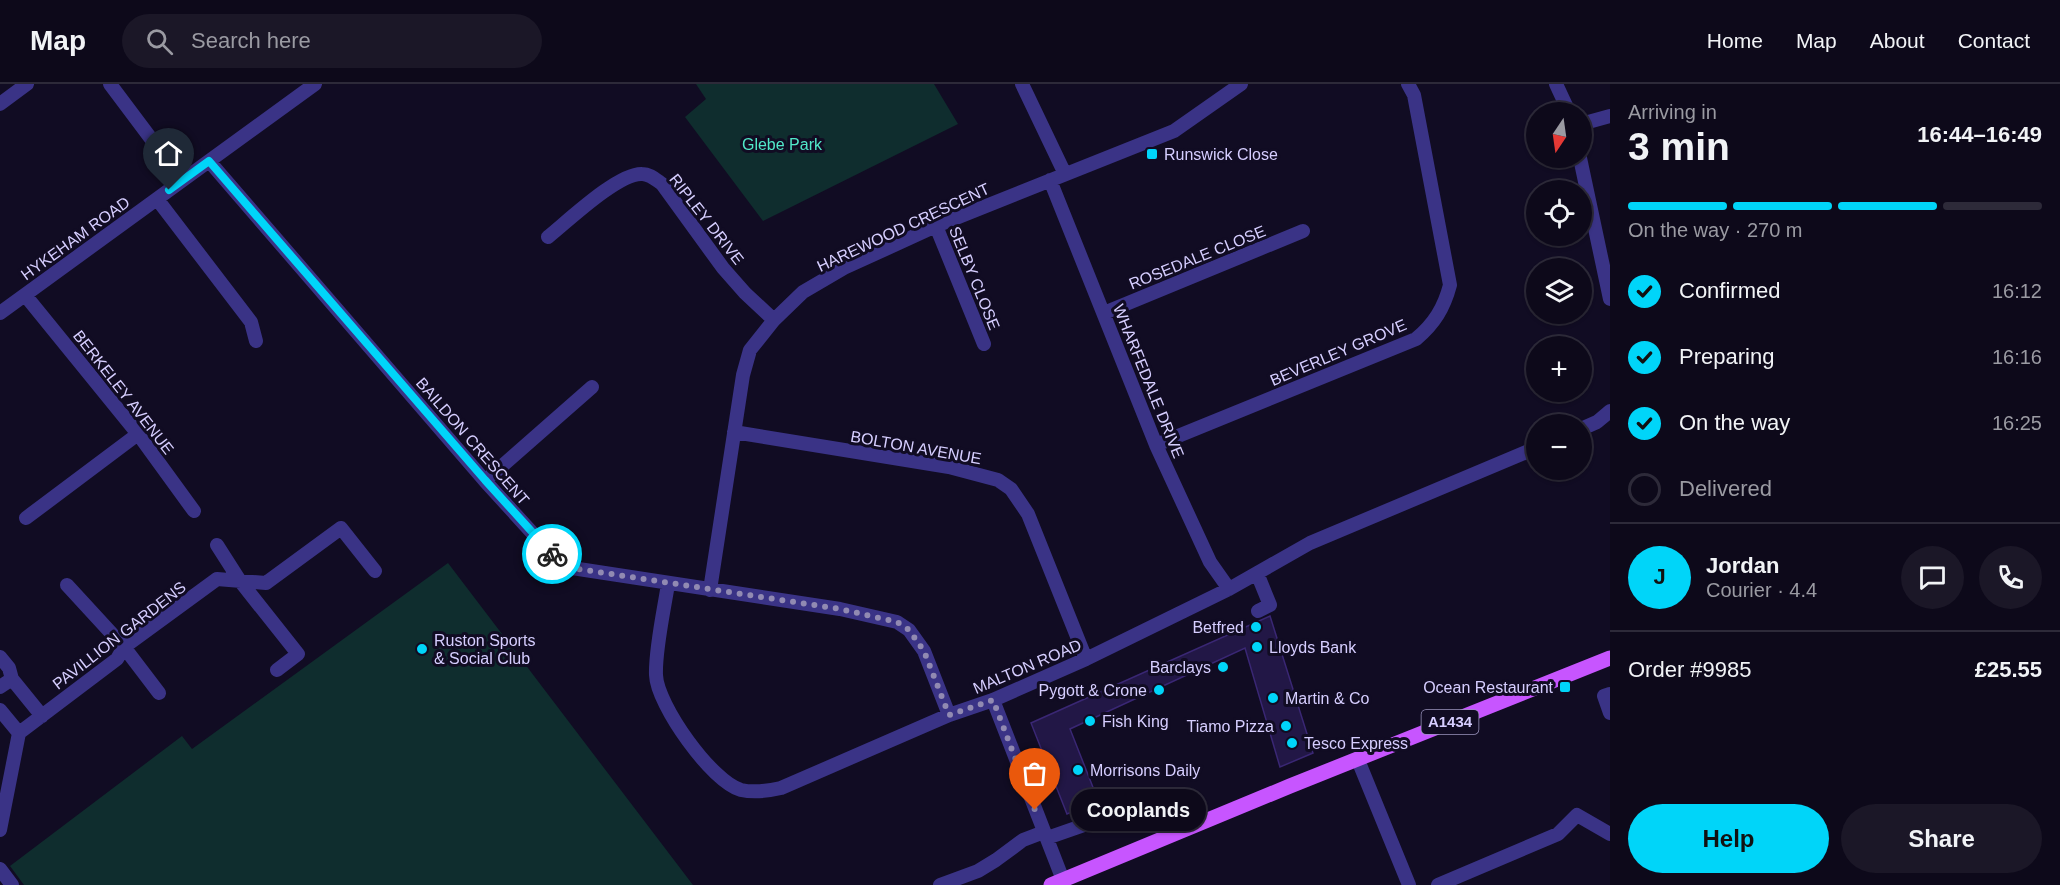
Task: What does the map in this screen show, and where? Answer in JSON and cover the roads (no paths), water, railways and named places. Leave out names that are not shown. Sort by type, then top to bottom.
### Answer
[{"type":"main road","name":"A1434","points":[[1057,883],[1610,657]]},
{"type":"street","points":[[0,104],[27,84]]},
{"type":"street","points":[[110,84],[182,180]]},
{"type":"street","name":"HYKEHAM ROAD","points":[[0,313],[315,84]]},
{"type":"street","points":[[1022,84],[1065,174]]},
{"type":"street","name":"HAREWOOD CRESCENT","points":[[710,590],[743,375],[750,350],[774,320],[803,292],[844,268],[936,226],[1174,131],[1241,84]]},
{"type":"street","name":"BEVERLEY GROVE","points":[[1156,445],[1416,339],[1430,328],[1446,303],[1450,285],[1414,95],[1408,84]]},
{"type":"street","points":[[1556,84],[1564,102]]},
{"type":"street","points":[[1592,121],[1610,116]]},
{"type":"street","name":"BAILDON CRESCENT","points":[[209,161],[557,560],[572,568],[840,609],[897,622],[909,630],[924,651],[949,715]]},
{"type":"street","points":[[1582,168],[1610,299]]},
{"type":"street","name":"RIPLEY DRIVE","points":[[548,237],[622,178],[639,174],[650,175],[662,184],[723,268],[774,320]]},
{"type":"street","name":"WHARFEDALE DRIVE","points":[[1050,180],[1156,445],[1210,562],[1229,589]]},
{"type":"street","points":[[157,199],[251,322],[256,341]]},
{"type":"street","name":"SELBY CLOSE","points":[[936,226],[984,344]]},
{"type":"street","name":"ROSEDALE CLOSE","points":[[1104,313],[1303,231]]},
{"type":"street","name":"BERKELEY AVENUE","points":[[25,295],[138,434],[194,511]]},
{"type":"street","points":[[485,480],[592,387]]},
{"type":"street","points":[[1592,424],[1610,411]]},
{"type":"street","name":"BOLTON AVENUE","points":[[734,432],[949,467],[998,480],[1011,489],[1028,514],[1086,659]]},
{"type":"street","points":[[26,518],[138,434]]},
{"type":"street","name":"MALTON ROAD","points":[[668,584],[656,674],[658,691],[667,711],[721,779],[739,790],[761,792],[781,788],[1086,659],[1229,589],[1310,543],[1526,452]]},
{"type":"street","name":"PAVILLION GARDENS","points":[[19,733],[117,658],[124,647],[217,579],[266,583],[341,528],[375,571]]},
{"type":"street","points":[[217,545],[240,581],[298,654],[277,670]]},
{"type":"street","points":[[1257,573],[1270,605],[1258,611]]},
{"type":"street","points":[[67,585],[124,647],[159,693]]},
{"type":"street","points":[[0,657],[9,668],[6,683],[42,716]]},
{"type":"street","points":[[1610,694],[1604,696],[1610,712]]},
{"type":"street","points":[[993,700],[1045,835],[1057,883]]},
{"type":"street","points":[[0,710],[19,733],[0,830]]},
{"type":"street","points":[[1358,760],[1409,885]]},
{"type":"street","points":[[940,885],[978,871],[1023,840],[1113,815]]},
{"type":"street","points":[[1438,885],[1551,838],[1568,826],[1577,815],[1610,834]]},
{"type":"street","points":[[0,869],[12,885]]},
{"type":"place","name":"Runswick Close","points":[[1152,154]]},
{"type":"place","name":"Betfred","points":[[1256,627]]},
{"type":"place","name":"Lloyds Bank","points":[[1257,647]]},
{"type":"place","name":"Ruston Sports & Social Club","points":[[422,649]]},
{"type":"place","name":"Barclays","points":[[1223,667]]},
{"type":"place","name":"Ocean Restaurant","points":[[1565,687]]},
{"type":"place","name":"Pygott & Crone","points":[[1159,690]]},
{"type":"place","name":"Martin & Co","points":[[1273,698]]},
{"type":"place","name":"Fish King","points":[[1090,721]]},
{"type":"place","name":"Tiamo Pizza","points":[[1286,726]]},
{"type":"place","name":"Tesco Express","points":[[1292,743]]},
{"type":"place","name":"Morrisons Daily","points":[[1078,770]]},
{"type":"place","name":"Cooplands","points":[[1035,810]]},
{"type":"park label","name":"Glebe Park","points":[[782,144]]}]
